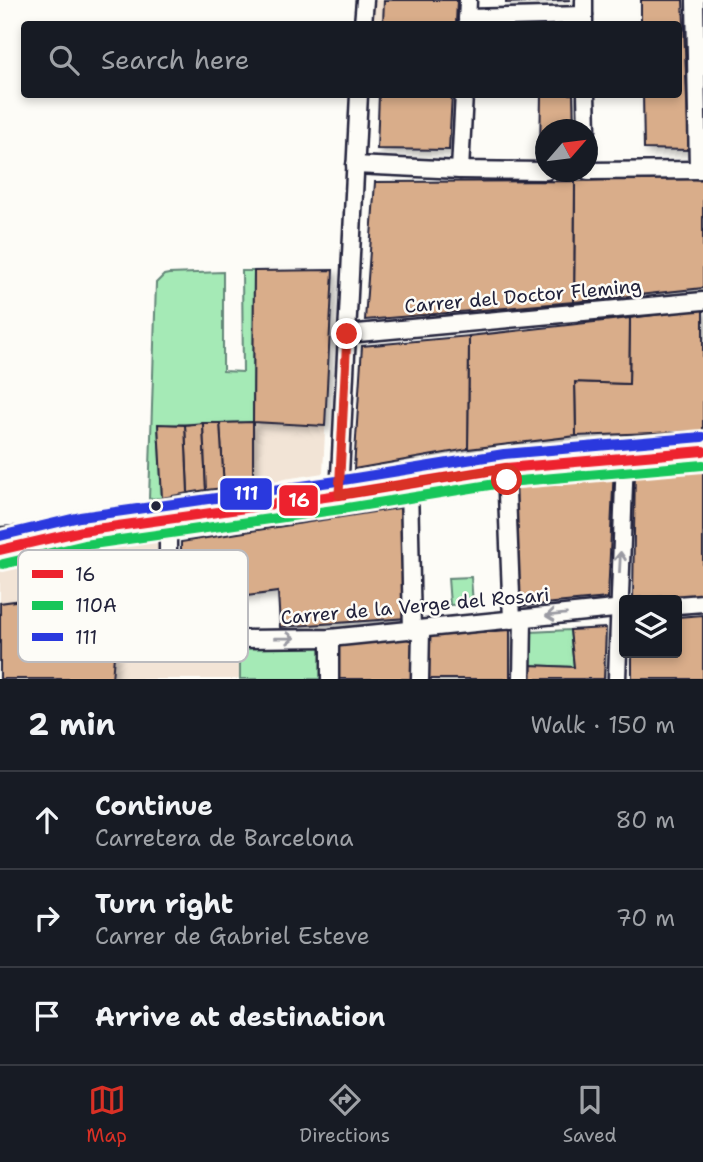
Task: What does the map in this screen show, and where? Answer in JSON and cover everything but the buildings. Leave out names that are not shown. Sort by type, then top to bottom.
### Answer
[{"type":"main road","points":[[0,538],[168,520],[506,468],[703,451]]},
{"type":"main road","points":[[0,550],[82,531]]},
{"type":"street","points":[[363,21],[365,0]]},
{"type":"street","points":[[468,0],[467,21],[584,13]]},
{"type":"street","points":[[598,172],[701,170],[698,10]]},
{"type":"street","points":[[339,495],[359,98]]},
{"type":"street","points":[[460,170],[464,98]]},
{"type":"street","points":[[586,98],[587,119]]},
{"type":"street","points":[[355,165],[535,171]]},
{"type":"street","name":"Carrer del Doctor Fleming","points":[[347,334],[703,300]]},
{"type":"street","points":[[621,595],[625,456]]},
{"type":"street","points":[[506,468],[522,679]]},
{"type":"street","points":[[409,484],[420,679]]},
{"type":"street","name":"Carrer de la Verge del Rosari","points":[[168,520],[168,550]]},
{"type":"street","points":[[682,605],[703,603]]},
{"type":"street","name":"Carrer de la Verge del Rosari","points":[[248,639],[330,638],[619,608]]},
{"type":"street","points":[[330,638],[330,679]]},
{"type":"street","points":[[617,679],[619,644]]},
{"type":"shaded area","points":[[365,0],[468,0],[467,21],[363,21]]},
{"type":"shaded area","points":[[333,270],[323,473],[253,484],[254,271]]},
{"type":"shaded area","points":[[168,520],[168,550],[18,550],[18,662],[240,662],[240,679],[0,679],[0,550]]},
{"type":"green space","points":[[242,271],[254,271],[253,422],[158,425],[162,498],[149,499],[156,283],[169,274],[223,272],[223,371],[243,372]]},
{"type":"green space","points":[[471,577],[473,604],[450,605],[448,578]]},
{"type":"green space","points":[[570,630],[574,667],[529,665],[530,632]]},
{"type":"green space","points":[[330,638],[328,679],[240,679],[240,662],[248,662],[248,639]]},
{"type":"transit line","name":"111","points":[[0,536],[80,517],[337,481],[504,454],[702,437]]},
{"type":"transit line","name":"16","points":[[0,550],[82,531],[339,495],[506,468],[703,451]]},
{"type":"transit line","name":"110A","points":[[63,550],[508,482],[703,465]]},
{"type":"transit line","name":"110A","points":[[3,564],[18,561]]},
{"type":"route","points":[[347,334],[339,495],[506,468],[507,480]]}]
